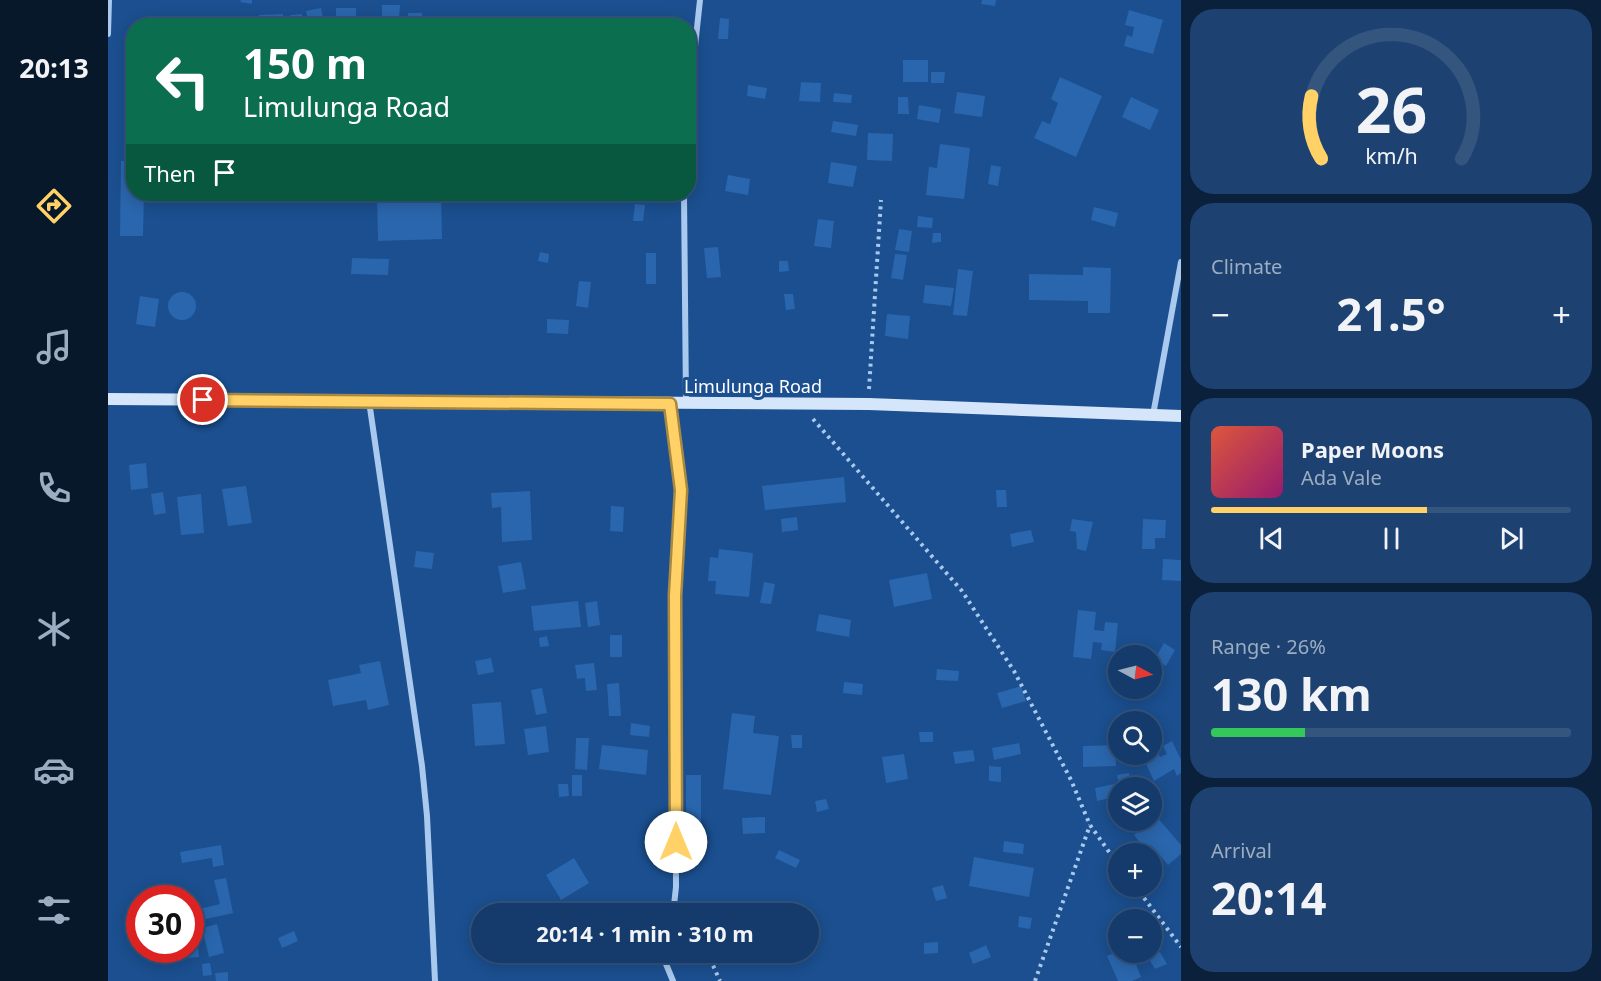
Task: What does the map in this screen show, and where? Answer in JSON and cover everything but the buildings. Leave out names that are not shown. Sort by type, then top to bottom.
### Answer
[{"type":"main road","name":"Limulunga Road","points":[[108,399],[869,404],[1181,416]]},
{"type":"street","points":[[108,34],[110,0]]},
{"type":"street","points":[[696,37],[700,0]]},
{"type":"street","points":[[684,201],[686,402]]},
{"type":"street","points":[[1153,416],[1181,262]]},
{"type":"street","points":[[369,400],[422,766],[427,816],[435,981]]},
{"type":"street","points":[[670,404],[681,490],[675,596],[674,903]]},
{"type":"street","points":[[666,963],[673,981]]},
{"type":"path","points":[[869,404],[880,200]]},
{"type":"path","points":[[801,404],[962,591],[1014,671],[1041,718],[1090,825],[1108,850]]},
{"type":"path","points":[[1035,981],[1090,825]]},
{"type":"path","points":[[1143,897],[1181,947]]},
{"type":"path","points":[[712,963],[720,981]]},
{"type":"route","points":[[203,400],[670,404],[681,490],[675,596],[676,842]]}]
